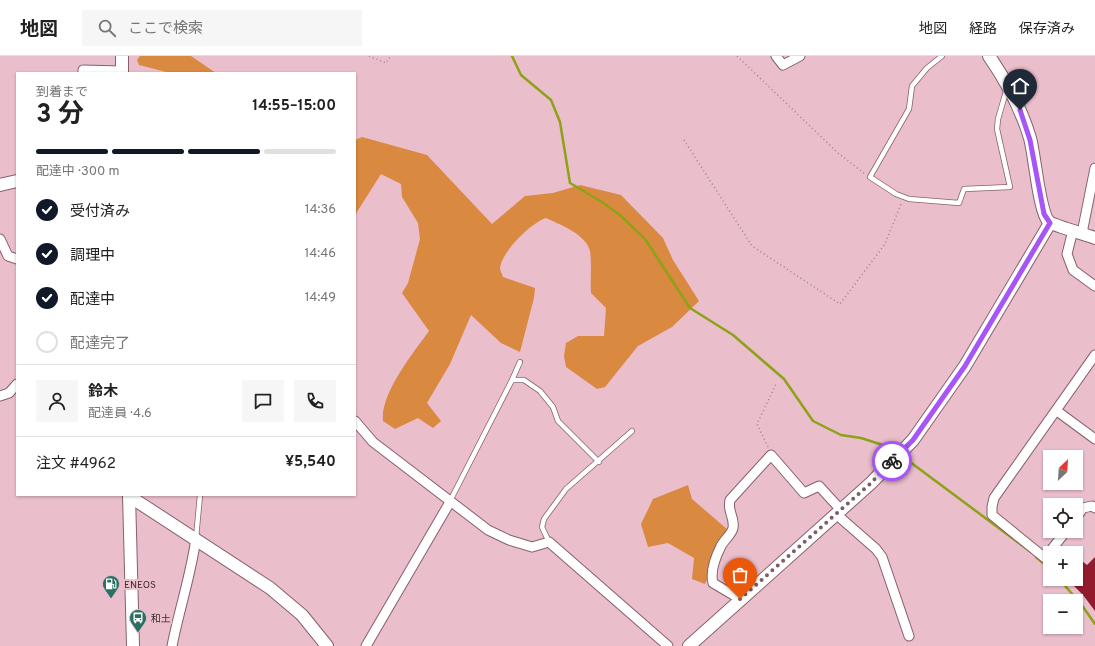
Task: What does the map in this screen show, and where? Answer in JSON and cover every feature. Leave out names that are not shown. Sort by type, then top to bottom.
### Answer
[{"type":"street","points":[[83,72],[83,70],[122,72],[122,56]]},
{"type":"street","points":[[776,56],[783,66],[800,56]]},
{"type":"street","points":[[989,56],[1016,100],[1030,140],[1044,214],[1050,223],[1095,238]]},
{"type":"street","points":[[1095,168],[1078,232],[1067,254],[1073,270],[1095,286]]},
{"type":"street","points":[[0,185],[16,181]]},
{"type":"street","points":[[689,646],[871,483],[913,440],[965,366],[1050,223]]},
{"type":"street","points":[[0,239],[8,256],[16,259]]},
{"type":"street","points":[[1061,538],[1045,558],[992,515],[992,507],[994,498],[1057,411],[1095,355]]},
{"type":"street","points":[[0,396],[9,393],[16,385]]},
{"type":"street","points":[[1057,411],[1095,439]]},
{"type":"street","points":[[356,422],[373,442],[450,502],[498,536],[532,547],[549,542],[668,646]]},
{"type":"street","points":[[740,599],[713,583],[711,576],[721,546],[733,529],[733,520],[728,508],[730,500],[771,456],[804,493],[819,486],[838,512],[876,549],[882,557],[910,636]]},
{"type":"street","points":[[129,496],[133,646]]},
{"type":"street","points":[[131,496],[270,588],[302,615],[327,646]]},
{"type":"street","points":[[366,646],[450,502]]},
{"type":"street","points":[[1083,508],[1092,506],[1095,508]]},
{"type":"street","points":[[172,646],[179,610],[193,560],[196,538]]},
{"type":"lane","points":[[942,56],[927,68],[912,86],[909,109],[870,177],[904,197],[959,203],[964,189],[1010,187],[996,129],[1008,85]]},
{"type":"lane","points":[[450,502],[520,362]]},
{"type":"lane","points":[[512,380],[524,380],[540,391],[553,408],[558,421],[599,462]]},
{"type":"lane","points":[[549,542],[542,527],[544,519],[571,483],[599,462],[632,431]]},
{"type":"lane","points":[[196,538],[200,496]]},
{"type":"path","points":[[369,56],[386,64],[392,56]]},
{"type":"path","points":[[737,56],[838,153],[870,177]]},
{"type":"path","points":[[684,140],[752,246],[840,304],[885,244],[904,197]]},
{"type":"path","points":[[771,456],[757,424],[778,382]]},
{"type":"shaded area","points":[[140,56],[191,56],[215,72],[166,72],[139,65],[137,60]]},
{"type":"shaded area","points":[[362,137],[427,155],[492,224],[525,196],[553,193],[580,185],[621,195],[663,238],[673,260],[699,301],[672,327],[638,346],[605,387],[597,389],[566,367],[564,356],[566,343],[578,336],[604,336],[606,308],[591,293],[590,251],[588,245],[578,235],[546,218],[518,238],[506,254],[500,268],[503,277],[535,288],[534,298],[520,352],[501,343],[471,315],[450,364],[427,403],[441,421],[433,428],[418,418],[395,429],[383,421],[383,410],[392,386],[429,331],[402,293],[408,283],[420,239],[418,223],[402,197],[401,184],[381,174],[356,213],[356,140]]},
{"type":"shaded area","points":[[688,485],[692,499],[728,530],[705,584],[692,579],[694,558],[668,543],[648,547],[641,524],[653,499]]},
{"type":"building","points":[[1095,557],[1095,611],[1083,594],[1074,586],[1083,586],[1083,562],[1087,565]]},
{"type":"waterway","points":[[512,56],[521,75],[551,100],[560,122],[570,183],[602,202],[621,216],[645,239],[690,308],[733,335],[784,379],[813,421],[841,435],[861,438],[886,446],[896,453]]},
{"type":"waterway","points":[[902,456],[1031,552]]},
{"type":"waterway","points":[[1036,557],[1043,563]]},
{"type":"waterway","points":[[1065,586],[1081,604],[1095,624]]},
{"type":"way so far","points":[[740,599],[871,483],[892,461]]},
{"type":"place","name":"ENEOS","points":[[111,599]]},
{"type":"place","name":"和土","points":[[138,633]]},
{"type":"route","points":[[892,461],[913,440],[965,366],[1050,223],[1044,214],[1030,140],[1025,121],[1020,110]]}]
